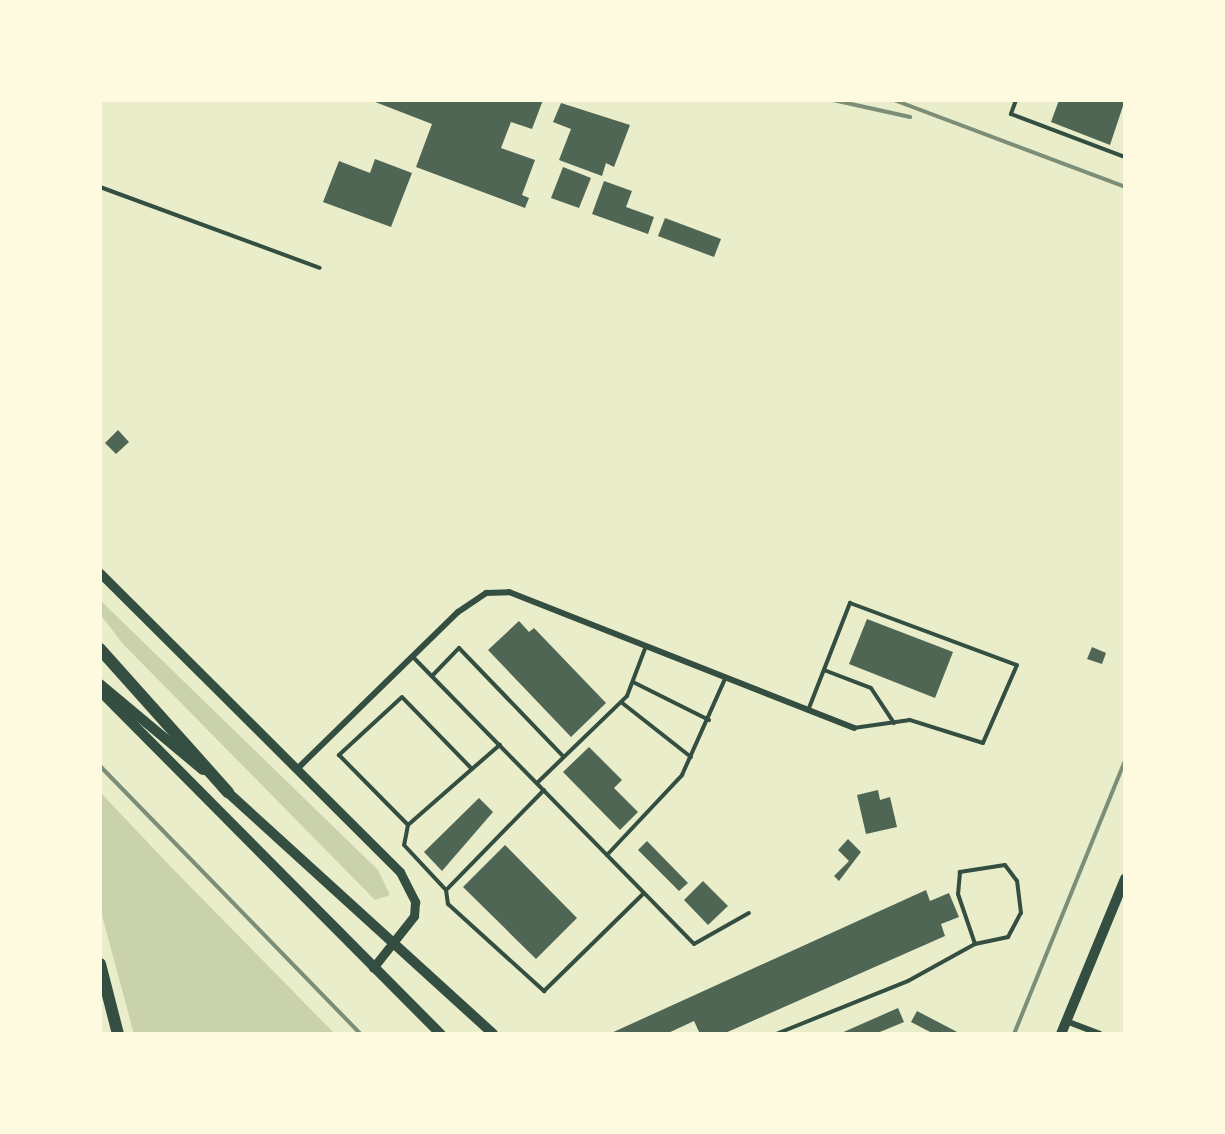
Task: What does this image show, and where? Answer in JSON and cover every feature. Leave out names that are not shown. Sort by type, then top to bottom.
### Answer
[{"type":"highway","points":[[100,649],[228,792]]},
{"type":"highway","points":[[100,964],[118,1034]]},
{"type":"main road","points":[[100,574],[410,886],[414,916],[372,968]]},
{"type":"main road","points":[[100,688],[228,792],[493,1034]]},
{"type":"main road","points":[[100,688],[441,1034]]},
{"type":"main road","points":[[1061,1034],[1125,878]]},
{"type":"street","points":[[296,770],[458,612],[486,593],[508,592],[854,728]]},
{"type":"street","points":[[1066,1021],[1100,1034]]},
{"type":"lane","points":[[1016,100],[1011,114],[1125,158]]},
{"type":"lane","points":[[100,187],[320,268]]},
{"type":"lane","points":[[808,710],[850,603],[1017,665],[983,743],[910,720],[854,728]]},
{"type":"lane","points":[[538,784],[620,702],[646,646]]},
{"type":"lane","points":[[432,676],[459,648],[564,757]]},
{"type":"lane","points":[[412,656],[694,944],[749,913]]},
{"type":"lane","points":[[824,670],[871,688],[894,723]]},
{"type":"lane","points":[[608,855],[663,800],[692,757],[726,677]]},
{"type":"lane","points":[[632,682],[709,720]]},
{"type":"lane","points":[[408,825],[339,755],[402,698],[472,769]]},
{"type":"lane","points":[[620,702],[692,757]]},
{"type":"lane","points":[[500,745],[408,825],[404,845],[446,890],[448,904],[544,991],[644,892]]},
{"type":"lane","points":[[446,890],[544,790]]},
{"type":"lane","points":[[776,1034],[908,981],[974,944],[1008,937],[1021,913],[1017,882],[1005,865],[960,872],[956,882],[974,944]]},
{"type":"green space","points":[[100,600],[378,870],[390,895],[375,900],[123,644],[100,614]]},
{"type":"green space","points":[[100,792],[335,1034],[134,1034],[100,908]]},
{"type":"building","points":[[370,100],[543,100],[532,129],[511,122],[501,148],[535,160],[522,195],[529,198],[525,208],[416,167],[432,124]]},
{"type":"building","points":[[1059,100],[1125,100],[1110,145],[1051,122]]},
{"type":"building","points":[[561,103],[630,125],[614,167],[606,163],[602,176],[559,160],[571,129],[553,122]]},
{"type":"building","points":[[375,159],[412,173],[391,227],[323,202],[339,161],[370,173]]},
{"type":"building","points":[[563,167],[591,178],[579,208],[551,198]]},
{"type":"building","points":[[604,181],[632,191],[626,207],[654,217],[648,234],[592,214]]},
{"type":"building","points":[[665,218],[721,239],[714,257],[658,236]]},
{"type":"building","points":[[118,430],[129,442],[116,454],[105,443]]},
{"type":"building","points":[[867,619],[953,652],[935,698],[849,664]]},
{"type":"building","points":[[519,621],[529,632],[534,628],[606,703],[571,737],[488,650]]},
{"type":"building","points":[[1092,647],[1106,653],[1102,664],[1087,659]]},
{"type":"building","points":[[589,747],[622,780],[614,788],[638,812],[620,830],[563,772]]},
{"type":"building","points":[[878,790],[880,800],[890,797],[897,827],[866,834],[857,795]]},
{"type":"building","points":[[479,798],[493,812],[442,871],[424,852]]},
{"type":"building","points":[[848,839],[861,852],[839,881],[834,876],[849,861],[838,850]]},
{"type":"building","points":[[647,841],[688,883],[679,891],[638,850]]},
{"type":"building","points":[[505,845],[577,918],[536,959],[463,887]]},
{"type":"building","points":[[703,881],[728,906],[708,925],[684,900]]},
{"type":"building","points":[[926,890],[930,901],[949,893],[959,917],[941,924],[945,936],[723,1034],[700,1034],[694,1021],[666,1034],[609,1034]]},
{"type":"building","points":[[898,1008],[904,1022],[875,1034],[839,1034]]},
{"type":"building","points":[[917,1011],[961,1034],[934,1034],[911,1022]]},
{"type":"railway","points":[[833,100],[910,117]]},
{"type":"railway","points":[[894,100],[1125,187]]},
{"type":"railway","points":[[1014,1034],[1125,761]]},
{"type":"railway","points":[[100,766],[361,1034]]}]
